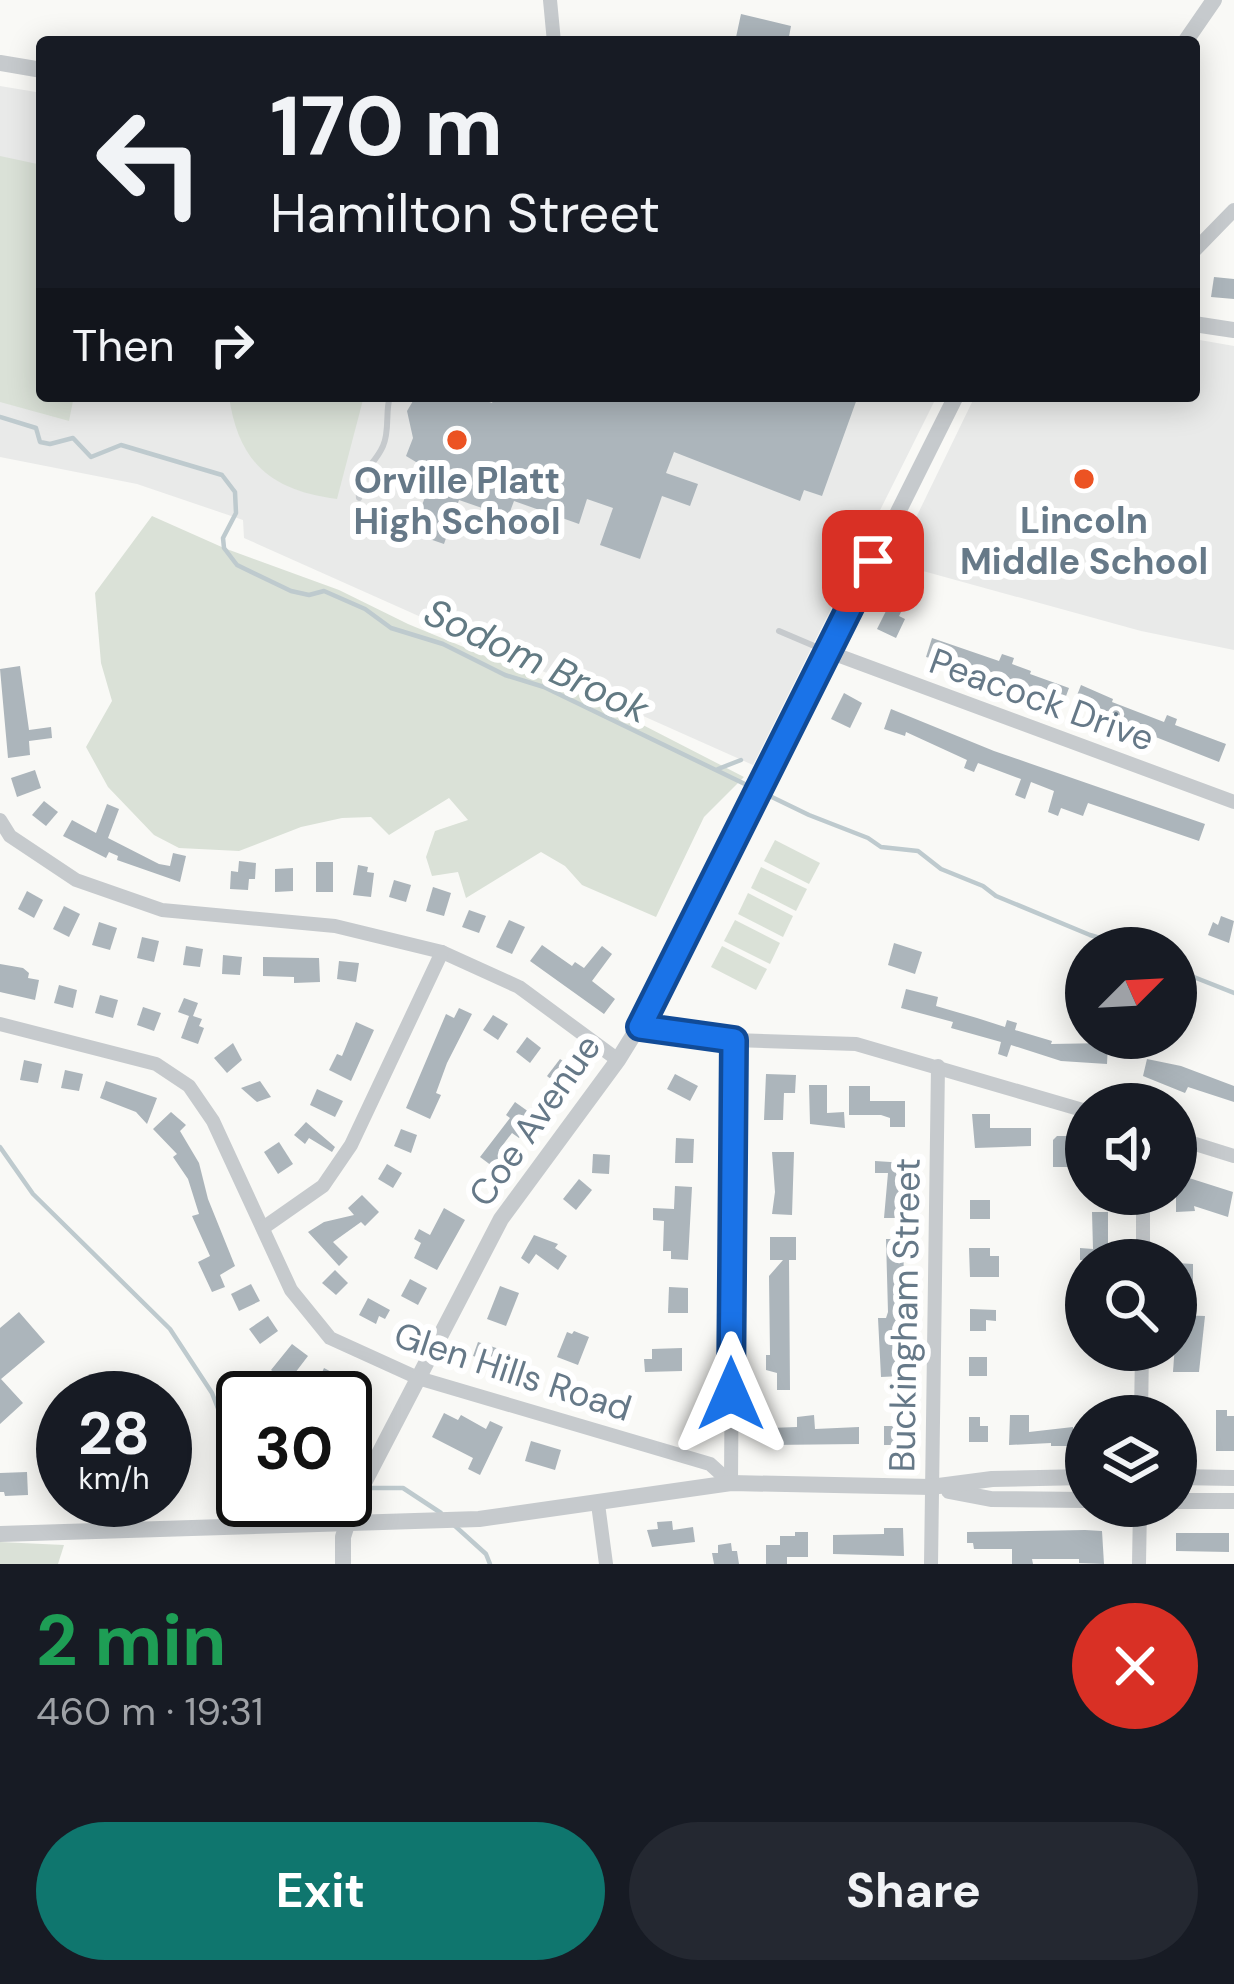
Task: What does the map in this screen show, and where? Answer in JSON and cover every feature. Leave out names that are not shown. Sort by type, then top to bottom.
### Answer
[{"type":"street","points":[[550,0],[553,36]]},
{"type":"street","points":[[1189,36],[1214,0]]},
{"type":"street","points":[[0,63],[36,69]]},
{"type":"street","points":[[1200,245],[1234,210]]},
{"type":"street","points":[[1200,325],[1234,330]]},
{"type":"street","name":"Coe Avenue","points":[[372,1469],[501,1219],[640,1027],[953,402]]},
{"type":"street","name":"Peacock Drive","points":[[829,652],[1234,802]]},
{"type":"street","points":[[0,820],[10,836],[76,880],[162,910],[334,926],[442,952],[519,987],[618,1060]]},
{"type":"street","points":[[262,1228],[323,1186],[351,1145],[442,952]]},
{"type":"street","name":"Glen Hills Road","points":[[0,1024],[156,1064],[189,1086],[214,1121],[291,1290],[330,1338],[418,1378],[710,1464],[731,1483]]},
{"type":"street","points":[[640,1027],[734,1040],[856,1044],[1065,1105]]},
{"type":"street","points":[[731,1483],[734,1040]]},
{"type":"street","name":"Buckingham Street","points":[[931,1564],[938,1066]]},
{"type":"street","points":[[1197,1145],[1234,1156]]},
{"type":"street","points":[[372,1522],[519,1515],[731,1483],[931,1487],[992,1479],[1065,1477]]},
{"type":"street","points":[[1197,1477],[1234,1478]]},
{"type":"street","points":[[931,1487],[992,1499],[1065,1500]]},
{"type":"street","points":[[1197,1501],[1234,1501]]},
{"type":"street","points":[[598,1504],[606,1564]]},
{"type":"street","points":[[0,1534],[242,1527]]},
{"type":"street","name":"Coe Avenue","points":[[343,1564],[346,1527]]},
{"type":"street","points":[[1139,1564],[1140,1527]]},
{"type":"lane","points":[[359,498],[361,474],[383,446],[388,402]]},
{"type":"lane","points":[[779,632],[829,652]]},
{"type":"shaded area","name":"Orville Platt High School","points":[[0,86],[36,92],[36,402],[934,402],[753,765],[244,538],[243,520],[137,484],[0,457]]},
{"type":"shaded area","points":[[0,156],[36,164],[36,402],[73,402],[69,421],[0,402]]},
{"type":"shaded area","name":"Lincoln Middle School","points":[[1200,340],[1234,346],[1234,650],[1141,631],[894,563],[972,402],[1200,402]]},
{"type":"shaded area","points":[[230,402],[362,402],[337,499],[276,480],[250,455]]},
{"type":"shaded area","points":[[152,516],[339,590],[408,624],[604,705],[744,777],[704,817],[656,917],[582,885],[565,866],[541,852],[466,898],[458,872],[432,876],[426,857],[435,831],[468,820],[449,798],[389,835],[371,817],[342,818],[301,827],[239,851],[179,848],[154,835],[108,787],[86,747],[112,701],[101,663],[95,593]]},
{"type":"shaded area","points":[[775,840],[820,863],[809,884],[764,861]]},
{"type":"shaded area","points":[[761,867],[807,889],[796,911],[751,888]]},
{"type":"shaded area","points":[[748,893],[793,916],[783,937],[738,914]]},
{"type":"shaded area","points":[[735,920],[780,943],[770,964],[724,941]]},
{"type":"shaded area","points":[[722,946],[767,969],[756,990],[711,967]]},
{"type":"shaded area","points":[[0,1542],[64,1545],[58,1564],[0,1564]]},
{"type":"building","points":[[741,14],[791,26],[789,36],[736,36]]},
{"type":"building","points":[[1214,277],[1234,279],[1234,299],[1211,297]]},
{"type":"building","points":[[412,402],[856,402],[822,496],[804,490],[800,501],[674,452],[666,473],[698,484],[690,506],[662,496],[640,559],[600,545],[613,508],[587,499],[579,524],[514,501],[508,517],[459,500],[444,544],[412,533],[425,497],[412,493],[421,465],[406,456],[413,438],[407,411]]},
{"type":"building","points":[[890,603],[902,610],[899,616],[905,619],[896,638],[877,629]]},
{"type":"building","points":[[932,638],[999,661],[1002,654],[1014,658],[1012,664],[1030,674],[1069,688],[1062,707],[985,673],[926,657]]},
{"type":"building","points":[[20,666],[29,730],[51,727],[52,738],[29,741],[30,755],[8,758],[0,669]]},
{"type":"building","points":[[1081,685],[1164,722],[1167,715],[1177,719],[1175,725],[1226,744],[1219,762],[1087,710],[1089,703],[1076,698]]},
{"type":"building","points":[[844,693],[862,703],[850,728],[831,719]]},
{"type":"building","points":[[891,709],[994,751],[1205,824],[1199,841],[1088,803],[1083,816],[1061,808],[1058,816],[1048,812],[1054,791],[1031,782],[1025,799],[1015,795],[1021,779],[978,763],[974,772],[964,768],[967,760],[906,732],[905,736],[884,729]]},
{"type":"building","points":[[35,770],[41,788],[17,797],[11,778]]},
{"type":"building","points":[[44,801],[58,812],[46,826],[32,815]]},
{"type":"building","points":[[107,804],[119,809],[108,838],[159,864],[170,866],[173,853],[186,856],[180,882],[117,860],[109,852],[106,858],[63,836],[72,820],[96,833]]},
{"type":"building","points":[[239,861],[256,863],[248,890],[230,889],[231,871],[238,872]]},
{"type":"building","points":[[316,862],[333,862],[333,892],[316,892]]},
{"type":"building","points":[[358,865],[374,873],[371,897],[353,895]]},
{"type":"building","points":[[293,868],[293,891],[275,892],[275,869]]},
{"type":"building","points":[[394,880],[411,885],[406,902],[389,897]]},
{"type":"building","points":[[433,887],[451,893],[444,916],[426,911]]},
{"type":"building","points":[[27,891],[43,900],[34,918],[18,909]]},
{"type":"building","points":[[64,906],[80,914],[69,937],[53,929]]},
{"type":"building","points":[[469,910],[486,916],[479,933],[462,927]]},
{"type":"building","points":[[1221,916],[1234,921],[1229,943],[1208,935]]},
{"type":"building","points":[[509,920],[525,927],[512,954],[496,947]]},
{"type":"building","points":[[99,922],[117,928],[110,950],[92,945]]},
{"type":"building","points":[[142,937],[159,941],[154,962],[137,958]]},
{"type":"building","points":[[894,943],[922,952],[915,974],[888,965]]},
{"type":"building","points":[[542,945],[572,966],[575,962],[584,968],[602,946],[612,954],[592,981],[615,999],[604,1014],[530,961]]},
{"type":"building","points":[[186,946],[203,949],[200,967],[183,965]]},
{"type":"building","points":[[223,955],[242,957],[240,975],[222,974]]},
{"type":"building","points":[[263,957],[319,958],[320,982],[294,983],[294,977],[263,976]]},
{"type":"building","points":[[339,961],[359,963],[356,982],[337,979]]},
{"type":"building","points":[[0,964],[23,968],[28,978],[39,980],[35,1000],[0,992]]},
{"type":"building","points":[[59,985],[77,990],[73,1008],[54,1003]]},
{"type":"building","points":[[906,989],[938,997],[936,1006],[1005,1027],[1007,1020],[1017,1023],[1015,1030],[1051,1044],[1065,1044],[1065,1059],[1107,1059],[1107,1064],[1061,1061],[1011,1045],[1007,1057],[998,1054],[1001,1042],[901,1008]]},
{"type":"building","points":[[100,995],[118,1000],[113,1018],[95,1013]]},
{"type":"building","points":[[184,998],[198,1003],[193,1016],[202,1019],[199,1026],[204,1028],[198,1044],[181,1038],[189,1016],[178,1012]]},
{"type":"building","points":[[143,1007],[161,1013],[154,1031],[137,1025]]},
{"type":"building","points":[[459,1008],[472,1014],[447,1063],[430,1119],[406,1108],[446,1014],[454,1018]]},
{"type":"building","points":[[493,1015],[508,1024],[498,1040],[483,1030]]},
{"type":"building","points":[[356,1022],[374,1030],[351,1081],[329,1070],[337,1054],[342,1056]]},
{"type":"building","points":[[527,1037],[541,1048],[530,1063],[516,1052]]},
{"type":"building","points":[[233,1043],[242,1060],[227,1073],[214,1058]]},
{"type":"building","points":[[560,1059],[575,1069],[561,1087],[547,1076]]},
{"type":"building","points":[[1147,1059],[1181,1066],[1234,1086],[1234,1102],[1197,1090],[1197,1083],[1160,1083],[1143,1076]]},
{"type":"building","points":[[24,1060],[42,1064],[38,1083],[20,1080]]},
{"type":"building","points":[[65,1070],[83,1074],[79,1091],[61,1088]]},
{"type":"building","points":[[675,1074],[698,1086],[690,1101],[667,1089]]},
{"type":"building","points":[[766,1074],[796,1075],[795,1093],[784,1093],[783,1120],[764,1120]]},
{"type":"building","points":[[106,1081],[157,1098],[147,1124],[136,1112],[100,1098]]},
{"type":"building","points":[[260,1081],[271,1097],[257,1102],[241,1088]]},
{"type":"building","points":[[809,1085],[827,1085],[827,1113],[844,1112],[845,1128],[810,1124]]},
{"type":"building","points":[[849,1086],[870,1086],[870,1101],[905,1101],[905,1127],[890,1127],[890,1118],[881,1115],[849,1115]]},
{"type":"building","points":[[317,1089],[343,1101],[335,1117],[310,1105]]},
{"type":"building","points":[[515,1102],[529,1112],[524,1119],[530,1123],[519,1138],[512,1133],[499,1150],[506,1155],[496,1169],[480,1157],[510,1118],[506,1115]]},
{"type":"building","points":[[171,1112],[186,1125],[180,1131],[199,1163],[235,1266],[220,1275],[225,1287],[212,1292],[198,1262],[210,1256],[192,1216],[199,1214],[188,1179],[173,1157],[177,1154],[153,1129]]},
{"type":"building","points":[[972,1114],[990,1114],[990,1128],[1031,1128],[1031,1146],[975,1148]]},
{"type":"building","points":[[306,1122],[335,1147],[332,1152],[309,1138],[305,1144],[294,1135]]},
{"type":"building","points":[[401,1129],[417,1135],[411,1153],[394,1146]]},
{"type":"building","points":[[1065,1136],[1065,1167],[1053,1167],[1053,1140]]},
{"type":"building","points":[[676,1138],[694,1139],[693,1163],[675,1163]]},
{"type":"building","points":[[279,1142],[293,1164],[278,1174],[264,1152]]},
{"type":"building","points":[[772,1152],[794,1152],[792,1215],[772,1214]]},
{"type":"building","points":[[593,1154],[610,1155],[609,1174],[592,1173]]},
{"type":"building","points":[[875,1161],[906,1163],[905,1218],[884,1218],[888,1173],[875,1173]]},
{"type":"building","points":[[387,1164],[402,1173],[393,1188],[378,1179]]},
{"type":"building","points":[[579,1179],[592,1190],[576,1210],[563,1199]]},
{"type":"building","points":[[1197,1181],[1233,1192],[1228,1217],[1197,1207]]},
{"type":"building","points":[[675,1186],[692,1187],[688,1260],[671,1259],[671,1251],[663,1251],[664,1221],[653,1220],[653,1208],[674,1209]]},
{"type":"building","points":[[362,1195],[379,1212],[365,1226],[361,1222],[333,1242],[348,1257],[339,1266],[308,1232],[324,1222],[354,1215],[348,1208]]},
{"type":"building","points":[[970,1200],[990,1200],[990,1219],[970,1219]]},
{"type":"building","points":[[444,1208],[465,1220],[437,1270],[414,1258],[421,1243],[414,1239],[419,1229],[430,1235]]},
{"type":"building","points":[[1092,1215],[1108,1215],[1108,1239],[1093,1239]]},
{"type":"building","points":[[534,1235],[558,1244],[555,1248],[567,1256],[558,1270],[536,1254],[529,1264],[521,1258]]},
{"type":"building","points":[[770,1237],[796,1237],[796,1260],[789,1260],[790,1390],[777,1390],[777,1373],[766,1370],[769,1276],[783,1260],[770,1260]]},
{"type":"building","points":[[886,1239],[904,1239],[902,1376],[881,1377],[878,1318],[886,1318],[888,1312]]},
{"type":"building","points":[[969,1248],[990,1248],[990,1256],[999,1256],[999,1277],[970,1277]]},
{"type":"building","points":[[335,1270],[348,1283],[336,1295],[322,1283]]},
{"type":"building","points":[[410,1279],[427,1288],[418,1305],[401,1296]]},
{"type":"building","points":[[251,1284],[260,1301],[239,1311],[231,1294]]},
{"type":"building","points":[[500,1286],[519,1293],[506,1326],[487,1319]]},
{"type":"building","points":[[669,1287],[688,1288],[688,1313],[668,1313]]},
{"type":"building","points":[[368,1298],[390,1310],[376,1324],[359,1315]]},
{"type":"building","points":[[970,1309],[996,1310],[996,1321],[986,1320],[986,1331],[970,1331]]},
{"type":"building","points":[[19,1312],[45,1342],[1,1379],[23,1403],[0,1424],[0,1328]]},
{"type":"building","points":[[268,1316],[278,1331],[260,1344],[249,1329]]},
{"type":"building","points":[[1197,1316],[1205,1316],[1199,1372],[1173,1372],[1197,1371]]},
{"type":"building","points":[[567,1332],[589,1337],[578,1365],[557,1357]]},
{"type":"building","points":[[478,1342],[524,1357],[518,1377],[490,1368],[492,1362],[473,1356]]},
{"type":"building","points":[[292,1344],[308,1356],[297,1371],[271,1370]]},
{"type":"building","points":[[682,1348],[682,1371],[645,1372],[644,1359],[652,1359],[652,1349]]},
{"type":"building","points":[[969,1357],[987,1357],[987,1376],[969,1376]]},
{"type":"building","points":[[1216,1410],[1234,1416],[1234,1451],[1216,1451]]},
{"type":"building","points":[[444,1413],[458,1420],[461,1415],[486,1429],[490,1421],[503,1427],[480,1475],[468,1469],[473,1458],[432,1437]]},
{"type":"building","points":[[814,1415],[815,1429],[859,1427],[859,1444],[771,1445],[770,1428],[797,1427],[797,1417]]},
{"type":"building","points":[[1010,1415],[1029,1415],[1029,1432],[1065,1428],[1065,1446],[1009,1445]]},
{"type":"building","points":[[969,1417],[980,1417],[980,1426],[988,1426],[988,1442],[969,1442]]},
{"type":"building","points":[[884,1426],[901,1426],[901,1445],[884,1445]]},
{"type":"building","points":[[531,1441],[561,1450],[555,1470],[525,1461]]},
{"type":"building","points":[[27,1472],[28,1495],[0,1492],[0,1473]]},
{"type":"building","points":[[672,1521],[673,1530],[693,1527],[695,1542],[652,1547],[647,1530],[658,1529],[657,1522]]},
{"type":"building","points":[[884,1528],[903,1528],[904,1556],[833,1554],[833,1535],[884,1534]]},
{"type":"building","points":[[1102,1531],[1104,1564],[1032,1559],[1033,1564],[1012,1564],[1012,1549],[974,1549],[973,1543],[967,1543],[967,1532]]},
{"type":"building","points":[[795,1532],[808,1532],[808,1557],[766,1564],[766,1545],[780,1545],[780,1536],[795,1536]]},
{"type":"building","points":[[1176,1533],[1229,1533],[1229,1552],[1176,1551]]},
{"type":"building","points":[[731,1543],[739,1564],[714,1564],[712,1553],[718,1553],[718,1545]]},
{"type":"waterway","name":"Sodom Brook","points":[[0,417],[36,428],[40,442],[73,438],[91,457],[121,445],[222,475],[235,492],[236,513],[223,538],[224,548],[237,565],[291,591],[309,595],[324,591],[365,609],[391,628],[443,644],[505,675],[544,687],[881,847],[918,851],[941,869],[1071,927]]},
{"type":"waterway","points":[[718,769],[741,760]]},
{"type":"waterway","name":"Sodom Brook","points":[[1197,978],[1234,993]]},
{"type":"waterway","points":[[0,1147],[33,1194],[170,1329],[216,1403]]},
{"type":"waterway","points":[[372,1488],[403,1488],[441,1513]]},
{"type":"waterway","points":[[454,1525],[486,1554],[490,1564]]},
{"type":"place","name":"Orville Platt High School","points":[[457,440]]},
{"type":"place","name":"Lincoln Middle School","points":[[1084,479]]},
{"type":"route","points":[[731,1394],[734,1040],[640,1027],[873,561]]}]
